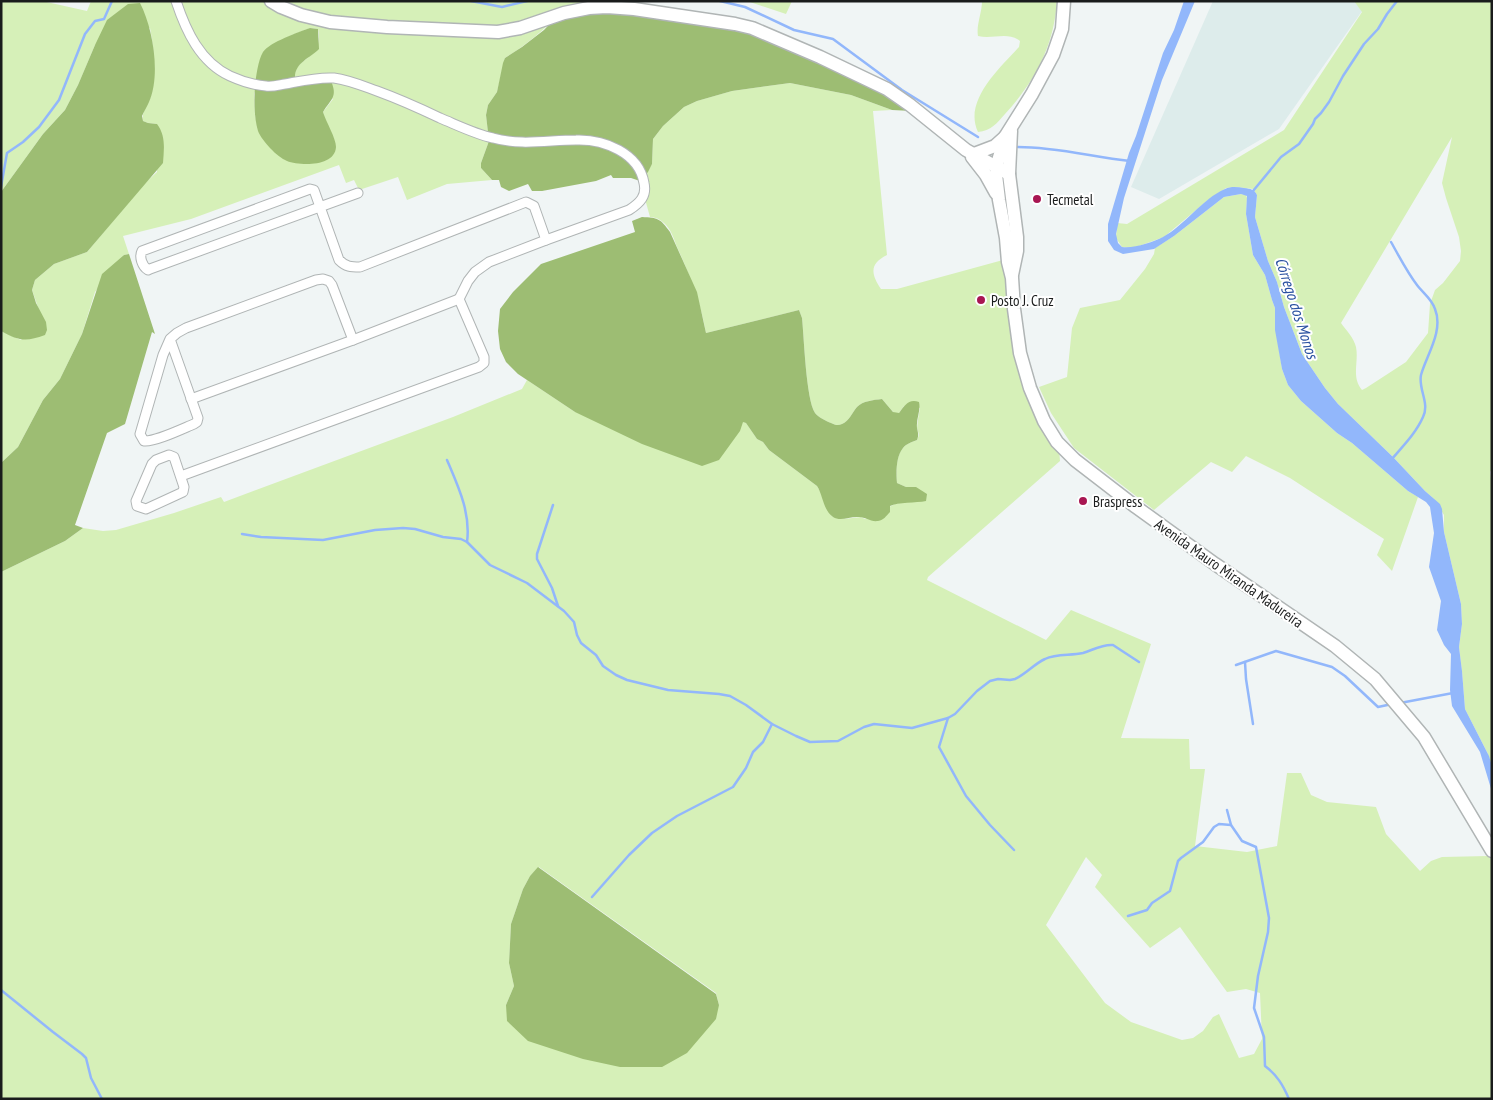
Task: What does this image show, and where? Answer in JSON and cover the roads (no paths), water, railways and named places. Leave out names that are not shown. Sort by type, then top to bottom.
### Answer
[{"type":"main road","points":[[271,1],[301,15],[330,22],[387,27],[498,32],[520,28],[564,13],[607,7],[634,9],[735,24],[770,35],[887,90],[910,105],[970,152],[1009,174]]},
{"type":"main road","name":"Avenida Mauro Miranda Madureira","points":[[1064,1],[1062,29],[1053,55],[1002,145],[996,175],[1012,278],[1020,353],[1030,388],[1044,421],[1057,442],[1075,460],[1215,564],[1335,646],[1375,679],[1424,738],[1492,851]]},
{"type":"main road","points":[[970,152],[995,146],[1008,133]]},
{"type":"main road","name":"Avenida Mauro Miranda Madureira","points":[[1008,133],[1009,174],[1017,237],[1016,260],[1012,278]]},
{"type":"main road","points":[[970,152],[986,175],[999,200]]},
{"type":"street","points":[[176,1],[192,39],[208,62],[228,75],[249,83],[268,86],[314,78],[334,78],[367,87],[494,139],[518,142],[578,140],[597,142],[629,156],[639,167],[645,184],[644,195],[640,204],[630,210],[489,262],[475,272],[459,298],[353,340],[191,399]]},
{"type":"street","points":[[358,193],[320,207],[150,269],[148,270],[144,267],[141,258],[142,251],[310,188],[314,190],[320,207],[339,260],[344,266],[360,267],[526,202],[534,206],[546,240]]},
{"type":"street","points":[[170,339],[198,418],[194,424],[148,442],[141,438],[140,434],[163,355],[170,339],[186,328],[307,283],[323,279],[329,280],[332,285],[353,340]]},
{"type":"street","points":[[181,476],[479,367],[484,363],[484,357],[459,298]]},
{"type":"street","points":[[169,455],[174,457],[181,476],[185,490],[180,495],[146,509],[141,509],[137,506],[136,501],[148,469],[156,460],[169,455]]},
{"type":"water","points":[[1184,1],[1195,1],[1162,80],[1124,198],[1116,234],[1118,243],[1122,247],[1132,247],[1163,237],[1179,226],[1209,199],[1227,188],[1249,189],[1256,193],[1255,217],[1268,261],[1302,354],[1338,404],[1440,504],[1442,509],[1444,532],[1461,604],[1462,624],[1459,647],[1465,709],[1489,756],[1492,766],[1492,792],[1480,752],[1452,706],[1450,690],[1451,654],[1444,645],[1437,630],[1441,601],[1429,567],[1434,533],[1430,507],[1426,502],[1408,491],[1352,443],[1337,433],[1301,401],[1288,385],[1282,369],[1275,330],[1275,308],[1265,275],[1253,255],[1246,214],[1247,196],[1241,194],[1224,197],[1154,249],[1123,254],[1114,250],[1108,241],[1108,224],[1129,153],[1163,53],[1174,30]]},
{"type":"waterway","points":[[1,187],[7,153],[23,142],[39,127],[59,100],[85,34],[95,21],[104,19],[112,1]]},
{"type":"waterway","points":[[471,1],[502,7],[527,1]]},
{"type":"waterway","points":[[720,1],[745,7],[794,30],[833,39],[902,90],[978,137]]},
{"type":"waterway","points":[[1253,191],[1281,157],[1299,144],[1315,119],[1329,102],[1364,44],[1378,29],[1397,1]]},
{"type":"waterway","points":[[1018,147],[1032,147],[1130,161]]},
{"type":"waterway","points":[[1391,242],[1413,280],[1434,305],[1437,317],[1436,335],[1421,375],[1425,412],[1413,434],[1391,460]]},
{"type":"waterway","points":[[447,460],[465,510],[468,531],[467,542]]},
{"type":"waterway","points":[[553,505],[537,559],[552,588],[558,606]]},
{"type":"waterway","points":[[242,534],[261,537],[323,540],[375,530],[403,528],[461,539],[467,542],[490,565],[527,583],[564,611],[574,622],[581,643],[596,655],[603,666],[616,675],[627,680],[668,690],[730,696],[772,724],[810,742],[838,741],[864,727],[874,724],[912,728],[948,718],[955,714],[977,691],[990,681],[1015,679],[1041,661],[1054,656],[1083,653],[1101,646],[1113,645],[1139,662]]},
{"type":"waterway","points":[[1236,665],[1276,651],[1332,667],[1345,676],[1378,707],[1392,704]]},
{"type":"waterway","points":[[1245,662],[1253,724]]},
{"type":"waterway","points":[[1400,703],[1453,693]]},
{"type":"waterway","points":[[948,718],[939,747],[966,796],[1014,850]]},
{"type":"waterway","points":[[592,897],[629,855],[652,833],[677,816],[733,787],[746,768],[753,752],[763,742],[772,724]]},
{"type":"waterway","points":[[1227,810],[1231,825],[1242,841],[1256,847],[1269,918],[1254,1008],[1264,1037],[1265,1066],[1279,1081],[1289,1099]]},
{"type":"waterway","points":[[1128,916],[1147,910],[1152,903],[1170,891],[1178,861],[1203,842],[1214,827],[1219,824],[1231,825]]},
{"type":"waterway","points":[[1,990],[86,1058],[91,1078],[102,1099]]},
{"type":"place","name":"Tecmetal","points":[[1037,199]]},
{"type":"place","name":"Posto J. Cruz","points":[[981,300]]},
{"type":"place","name":"Braspress","points":[[1083,501]]},
{"type":"water label","name":"Córrego dos Monos","points":[[1297,308]]}]
